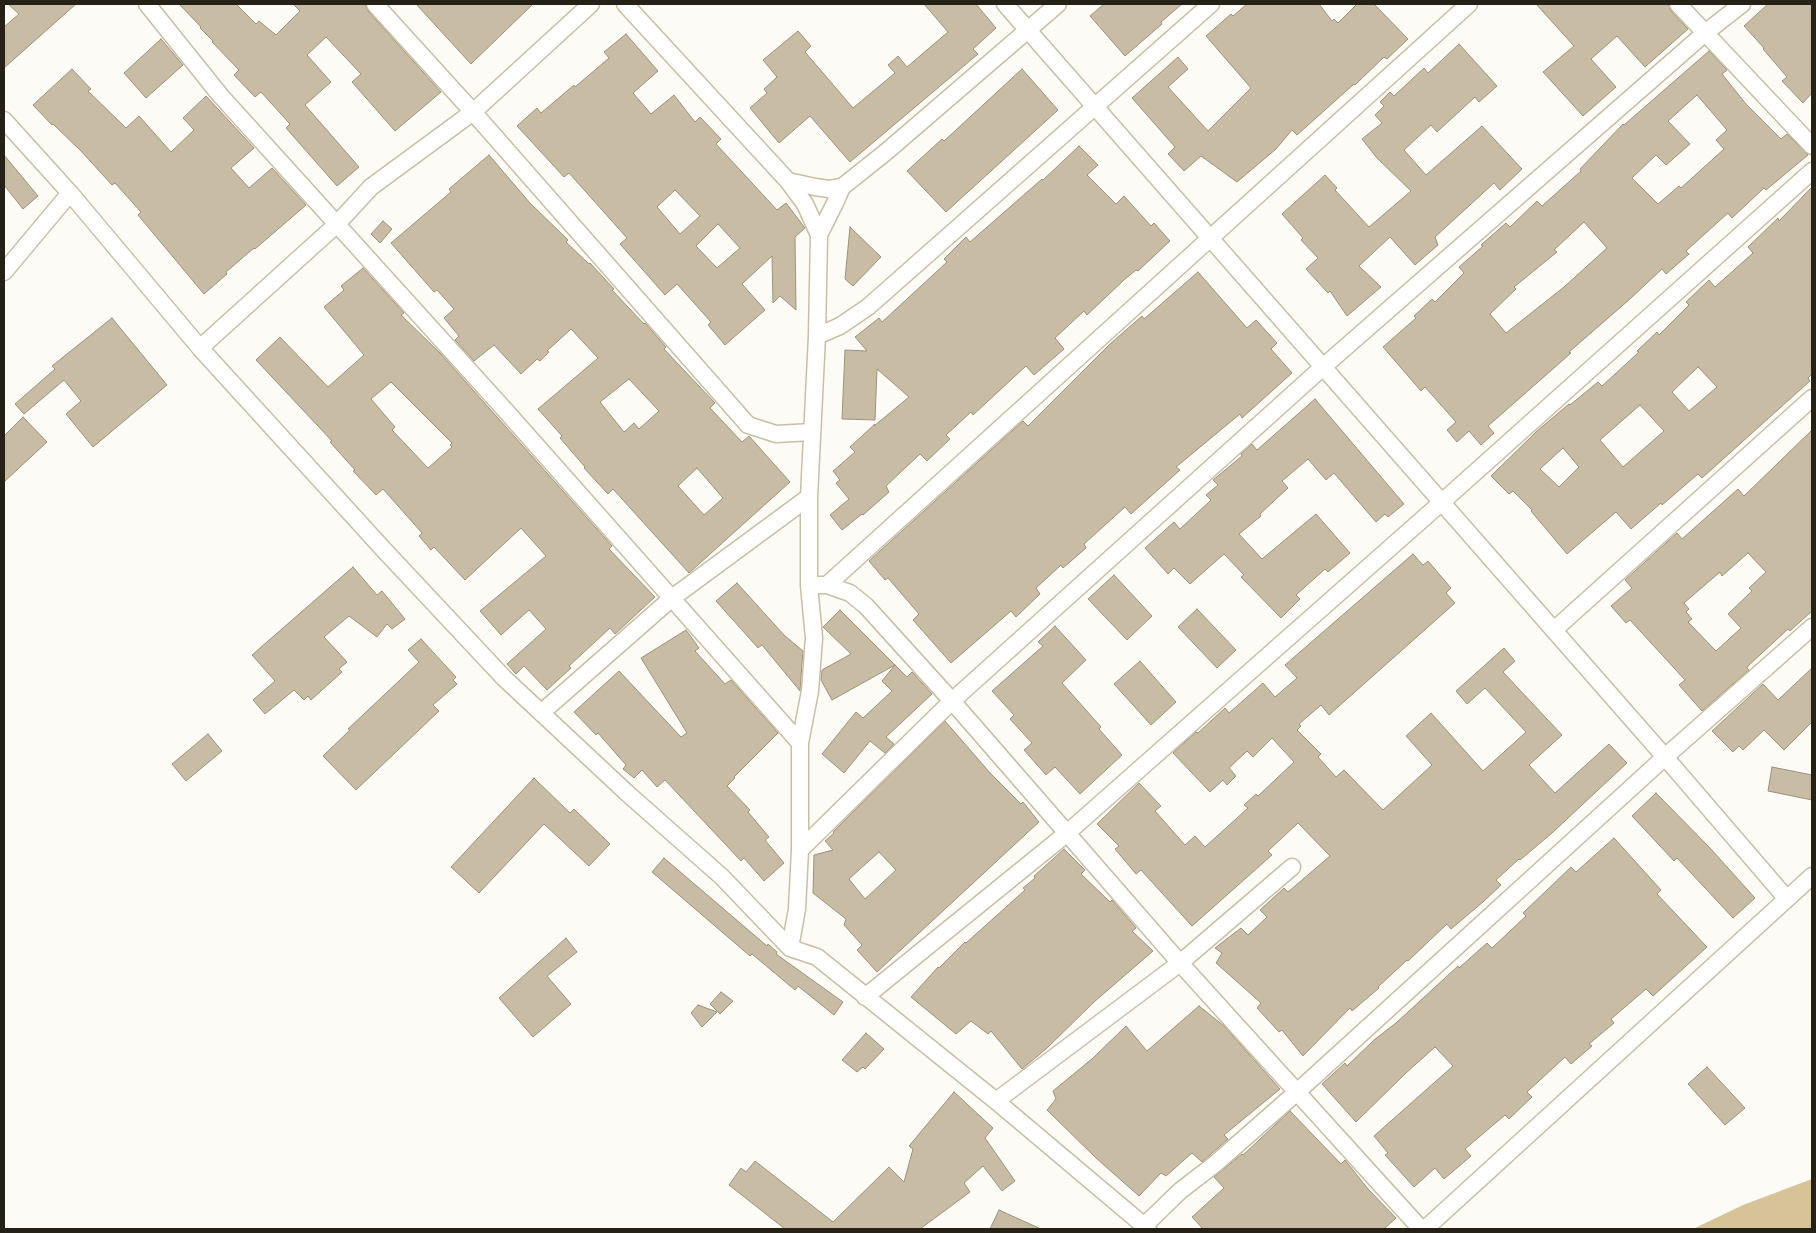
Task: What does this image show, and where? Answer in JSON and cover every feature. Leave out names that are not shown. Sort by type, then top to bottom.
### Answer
[{"type":"street","points":[[147,4],[220,95],[800,743]]},
{"type":"street","points":[[375,4],[474,112],[748,426],[776,434],[812,432]]},
{"type":"street","points":[[200,348],[336,225],[371,188],[474,112],[591,4]]},
{"type":"street","points":[[625,4],[788,181],[805,204],[819,234]]},
{"type":"street","points":[[1005,4],[1665,757],[1787,899]]},
{"type":"street","points":[[790,948],[796,909],[800,850],[800,743],[810,691],[814,638],[809,585],[809,497],[819,234],[842,187],[886,152],[1058,4]]},
{"type":"street","points":[[816,336],[840,326],[868,306],[1211,4]]},
{"type":"street","points":[[827,585],[1469,4]]},
{"type":"street","points":[[1678,4],[1812,146]]},
{"type":"street","points":[[800,850],[952,701],[1323,367],[1705,33],[1742,4]]},
{"type":"street","points":[[4,120],[70,193],[200,348],[385,552],[504,678],[627,793],[722,877],[790,948],[817,957],[996,1101],[1146,1227],[1180,1191],[1216,1164],[1297,1092],[1665,757],[1812,628]]},
{"type":"street","points":[[865,997],[1066,834],[1442,502],[1812,171]]},
{"type":"street","points":[[788,181],[815,188],[829,189],[842,187]]},
{"type":"street","points":[[4,272],[70,193]]},
{"type":"street","points":[[1554,630],[1812,398]]},
{"type":"street","points":[[541,713],[672,598],[809,497]]},
{"type":"street","points":[[809,585],[827,585],[850,593],[866,606],[952,701],[1180,963],[1423,1229],[1812,876]]},
{"type":"street","points":[[996,1101],[1180,963],[1292,867]]},
{"type":"shaded area","points":[[1812,1179],[1812,1229],[1693,1229],[1743,1205]]},
{"type":"building","points":[[8,4],[76,4],[4,68],[4,27],[19,14]]},
{"type":"building","points":[[179,4],[236,4],[256,24],[259,21],[276,35],[300,11],[293,4],[365,4],[368,11],[441,92],[395,131],[352,82],[361,74],[326,37],[307,55],[331,82],[305,105],[359,167],[337,186],[286,128],[290,124],[261,92],[255,97],[234,75],[239,70]]},
{"type":"building","points":[[416,4],[533,4],[471,64]]},
{"type":"building","points":[[924,4],[976,4],[996,28],[973,49],[978,54],[850,162],[810,116],[779,143],[750,108],[767,93],[764,89],[777,77],[763,60],[798,31],[811,46],[805,52],[853,108],[895,73],[888,65],[898,56],[907,67],[948,32]]},
{"type":"building","points":[[1104,4],[1182,4],[1125,56],[1090,16]]},
{"type":"building","points":[[1247,4],[1319,4],[1332,21],[1334,19],[1338,23],[1357,4],[1374,4],[1408,39],[1387,59],[1384,57],[1297,135],[1292,130],[1276,149],[1237,182],[1201,156],[1184,171],[1168,154],[1175,147],[1132,98],[1178,57],[1188,69],[1168,87],[1208,131],[1251,88],[1206,36],[1231,14],[1233,16]]},
{"type":"building","points":[[1536,4],[1668,4],[1671,11],[1688,29],[1645,67],[1617,36],[1591,59],[1616,87],[1583,116],[1543,72],[1574,46]]},
{"type":"building","points":[[1768,4],[1812,4],[1812,93],[1803,103],[1782,81],[1787,77],[1744,26]]},
{"type":"building","points":[[626,34],[658,71],[633,93],[651,114],[674,95],[695,122],[700,117],[721,139],[716,144],[777,210],[786,203],[805,228],[795,237],[796,310],[780,296],[773,303],[772,256],[742,284],[765,310],[725,345],[708,325],[711,322],[677,284],[665,295],[620,244],[627,238],[569,173],[564,177],[517,126],[537,108],[541,113],[574,85],[575,87],[609,58],[604,52]],"holes":[[[675,190],[700,216],[680,234],[657,207]],[[718,224],[740,248],[717,268],[696,246]]]},
{"type":"building","points":[[161,39],[183,65],[146,98],[124,73]]},
{"type":"building","points":[[1459,44],[1497,86],[1479,102],[1475,97],[1437,132],[1431,125],[1404,150],[1426,175],[1482,126],[1522,169],[1500,190],[1494,183],[1435,237],[1438,245],[1415,265],[1390,237],[1359,266],[1381,287],[1347,316],[1330,291],[1328,293],[1306,269],[1318,258],[1301,240],[1303,238],[1282,214],[1325,175],[1337,188],[1335,190],[1369,227],[1411,191],[1377,158],[1362,139],[1382,123],[1375,115],[1384,106],[1380,102],[1390,92],[1394,96],[1424,68],[1428,73]]},
{"type":"building","points":[[1709,51],[1727,70],[1722,74],[1746,104],[1781,139],[1787,134],[1808,155],[1766,190],[1764,188],[1732,218],[1728,213],[1686,251],[1689,254],[1666,274],[1662,269],[1488,426],[1494,433],[1481,445],[1469,431],[1457,442],[1447,430],[1456,422],[1425,387],[1421,391],[1383,347],[1416,318],[1414,316],[1432,299],[1435,302],[1464,273],[1459,267],[1483,246],[1481,245],[1506,223],[1510,227],[1537,201],[1542,206],[1581,171],[1580,169],[1624,125]],"holes":[[[1697,95],[1727,130],[1716,140],[1724,149],[1681,188],[1679,186],[1658,204],[1632,178],[1656,155],[1666,165],[1690,144],[1668,121]],[[1584,222],[1607,248],[1564,287],[1506,333],[1490,314],[1516,289],[1514,287],[1557,252],[1554,250]]]},
{"type":"building","points":[[72,69],[91,89],[88,91],[126,128],[139,116],[171,152],[194,130],[183,118],[206,96],[254,148],[231,168],[249,188],[272,168],[306,205],[226,272],[227,274],[204,294],[138,215],[141,212],[115,183],[112,185],[81,151],[33,105]]},
{"type":"building","points":[[1022,69],[1058,110],[946,212],[907,171],[942,139],[944,141]]},
{"type":"building","points":[[1079,146],[1098,165],[1087,175],[1116,204],[1124,196],[1151,226],[1154,223],[1170,241],[1138,271],[1136,270],[1125,279],[1087,315],[1084,311],[1055,338],[1064,349],[1034,375],[1026,366],[973,415],[971,412],[946,435],[950,439],[927,461],[920,454],[886,486],[889,492],[863,515],[842,530],[830,515],[849,499],[836,483],[840,480],[833,471],[855,452],[850,447],[909,397],[877,369],[875,420],[842,419],[845,350],[867,351],[855,337],[879,318],[882,322],[947,262],[944,259],[966,237],[970,242],[1043,180]]},
{"type":"building","points":[[4,155],[38,196],[23,209],[4,185]]},
{"type":"building","points":[[489,155],[530,203],[568,240],[566,242],[590,263],[614,289],[612,290],[645,323],[666,347],[664,349],[715,403],[710,408],[742,442],[749,436],[790,482],[689,573],[613,489],[608,494],[584,468],[560,438],[562,436],[538,409],[598,358],[571,329],[547,351],[549,352],[540,361],[537,359],[521,374],[494,345],[474,361],[455,340],[459,336],[444,318],[454,309],[437,290],[434,292],[391,243],[451,192],[449,189]],"holes":[[[629,379],[659,411],[639,429],[634,423],[624,432],[600,402]],[[697,468],[723,498],[704,515],[678,486]]]},
{"type":"building","points":[[1812,187],[1812,374],[1808,378],[1810,381],[1702,478],[1698,474],[1631,529],[1616,512],[1567,554],[1532,510],[1513,491],[1509,494],[1491,476],[1537,431],[1569,404],[1598,382],[1602,386],[1639,352],[1637,351],[1657,332],[1659,335],[1689,305],[1686,302],[1709,280],[1715,287],[1753,253],[1748,247],[1778,218],[1779,221]],"holes":[[[1698,367],[1717,387],[1689,411],[1672,392]],[[1640,405],[1664,431],[1623,467],[1600,440]],[[1563,448],[1579,467],[1559,487],[1540,469]]]},
{"type":"building","points":[[383,221],[392,229],[380,243],[371,234]]},
{"type":"building","points":[[850,227],[881,257],[853,286],[845,279]]},
{"type":"building","points":[[363,268],[404,313],[401,315],[440,353],[612,546],[609,549],[655,597],[615,634],[610,628],[569,666],[571,668],[547,690],[524,666],[516,674],[507,664],[546,629],[529,610],[501,635],[480,611],[546,556],[521,528],[465,580],[434,547],[431,550],[419,536],[422,533],[383,489],[376,495],[353,471],[355,470],[330,442],[332,441],[256,360],[280,337],[328,387],[364,355],[324,307],[344,290],[341,286]],"holes":[[[391,382],[452,443],[450,445],[452,447],[428,468],[392,430],[395,427],[371,399]]]},
{"type":"building","points":[[1198,272],[1247,328],[1256,320],[1277,343],[1271,349],[1292,373],[1242,418],[1240,414],[1176,467],[1180,470],[1131,514],[1125,507],[1084,544],[1086,548],[1063,568],[1061,565],[1036,588],[1040,594],[1016,617],[1011,611],[951,663],[913,620],[919,614],[888,578],[885,580],[869,561],[1023,421],[1028,426],[1110,344],[1142,316],[1144,319]]},
{"type":"building","points":[[112,318],[167,385],[93,447],[66,414],[81,401],[64,380],[24,414],[15,404],[55,369],[52,366]]},
{"type":"building","points":[[1315,399],[1404,504],[1388,517],[1385,514],[1376,522],[1334,473],[1326,480],[1308,459],[1282,481],[1288,488],[1260,514],[1261,516],[1239,534],[1262,559],[1316,514],[1350,553],[1328,572],[1325,569],[1296,595],[1300,599],[1281,618],[1241,577],[1244,575],[1224,554],[1190,584],[1174,568],[1168,574],[1145,548],[1174,522],[1180,529],[1211,500],[1206,495],[1218,485],[1213,480],[1242,456],[1241,454],[1252,444],[1257,450]]},
{"type":"building","points":[[23,417],[47,442],[4,482],[4,436]]},
{"type":"building","points":[[1812,430],[1812,611],[1790,631],[1788,629],[1748,666],[1749,670],[1702,711],[1679,685],[1685,680],[1630,620],[1626,623],[1611,606],[1632,588],[1625,580],[1677,533],[1682,539],[1738,489],[1744,496]],"holes":[[[1748,553],[1766,572],[1749,588],[1752,591],[1728,614],[1741,628],[1716,651],[1688,622],[1692,619],[1686,612],[1689,609],[1684,603],[1720,572],[1722,576]]]},
{"type":"building","points":[[1413,554],[1423,565],[1428,561],[1451,588],[1446,593],[1455,603],[1329,715],[1321,705],[1299,724],[1301,726],[1297,730],[1321,754],[1318,757],[1336,777],[1344,770],[1383,810],[1432,765],[1406,736],[1431,713],[1483,771],[1526,732],[1485,688],[1467,704],[1456,691],[1504,648],[1515,661],[1503,672],[1562,735],[1529,765],[1555,793],[1609,744],[1627,763],[1552,833],[1496,880],[1501,885],[1483,902],[1451,929],[1447,924],[1379,988],[1352,1011],[1350,1008],[1303,1056],[1282,1030],[1279,1032],[1257,1008],[1261,1003],[1216,963],[1222,953],[1215,948],[1241,928],[1248,935],[1267,917],[1260,910],[1284,888],[1288,892],[1330,856],[1298,823],[1268,851],[1272,855],[1192,926],[1141,870],[1136,874],[1115,849],[1119,846],[1097,824],[1139,783],[1161,806],[1155,811],[1185,845],[1195,836],[1205,847],[1248,808],[1244,805],[1256,794],[1258,796],[1294,762],[1272,738],[1253,757],[1247,751],[1229,768],[1236,776],[1227,785],[1223,780],[1210,792],[1173,753],[1225,708],[1229,713],[1263,683],[1275,697],[1297,678],[1285,665]]},
{"type":"building","points":[[353,567],[377,595],[382,591],[405,619],[392,629],[387,624],[377,637],[349,616],[324,637],[347,662],[339,669],[342,672],[311,700],[308,696],[304,700],[294,690],[265,714],[253,700],[275,681],[252,655]]},
{"type":"building","points":[[1114,575],[1152,616],[1127,640],[1088,599]]},
{"type":"building","points":[[737,583],[784,635],[803,651],[800,691],[762,645],[758,648],[716,601]]},
{"type":"building","points":[[1197,609],[1236,650],[1217,668],[1178,627]]},
{"type":"building","points":[[840,610],[895,665],[832,700],[821,680],[822,670],[851,654],[823,627]]},
{"type":"building","points":[[1055,626],[1086,660],[1062,683],[1101,727],[1099,729],[1122,755],[1080,794],[1055,767],[1046,775],[1024,750],[1032,743],[1010,719],[1014,715],[992,691],[1043,646],[1038,642]]},
{"type":"building","points":[[686,630],[699,648],[695,651],[725,684],[731,680],[778,733],[727,786],[750,810],[748,812],[769,837],[765,840],[784,863],[764,881],[744,858],[741,861],[665,780],[657,787],[642,770],[634,778],[623,769],[626,765],[598,733],[596,735],[574,712],[619,671],[681,737],[687,733],[641,658]]},
{"type":"building","points":[[421,639],[456,677],[453,680],[457,684],[433,705],[439,711],[356,790],[323,756],[350,730],[348,729],[419,662],[408,650]]},
{"type":"building","points":[[1140,661],[1176,702],[1151,725],[1114,684]]},
{"type":"building","points":[[895,665],[907,677],[912,672],[932,694],[886,737],[894,744],[885,753],[870,741],[844,773],[822,754],[856,712],[863,718],[892,691],[882,681]]},
{"type":"building","points":[[1812,668],[1812,722],[1784,750],[1764,730],[1743,750],[1739,746],[1733,752],[1712,731],[1763,684],[1778,700]]},
{"type":"building","points":[[945,721],[991,774],[1021,804],[1023,802],[1039,822],[877,972],[857,950],[862,945],[844,925],[846,919],[813,893],[814,855],[833,850],[825,841]],"holes":[[[879,852],[896,870],[865,899],[849,879]]]},
{"type":"building","points":[[208,734],[222,751],[186,781],[172,764]]},
{"type":"building","points":[[1772,767],[1812,775],[1812,800],[1768,791]]},
{"type":"building","points":[[534,778],[570,813],[574,809],[610,844],[589,866],[544,824],[479,893],[451,867]]},
{"type":"building","points":[[1656,793],[1710,848],[1755,898],[1733,918],[1677,858],[1674,861],[1632,816]]},
{"type":"building","points":[[1614,838],[1661,890],[1657,894],[1707,947],[1653,996],[1646,989],[1611,1019],[1614,1023],[1589,1044],[1592,1046],[1571,1064],[1565,1057],[1527,1092],[1532,1097],[1509,1119],[1505,1115],[1465,1149],[1471,1156],[1444,1179],[1435,1168],[1414,1187],[1385,1155],[1388,1153],[1374,1136],[1453,1066],[1435,1047],[1356,1122],[1322,1084],[1345,1063],[1347,1066],[1458,966],[1459,968],[1487,943],[1492,948],[1526,916],[1523,913],[1571,867],[1576,872]]},
{"type":"building","points":[[1064,849],[1085,870],[1081,874],[1110,902],[1112,900],[1136,928],[1132,931],[1153,951],[1094,1002],[1046,1049],[1022,1069],[991,1031],[988,1034],[971,1021],[956,1034],[911,997],[938,967],[1025,890],[1023,888],[1035,878],[1034,876]]},
{"type":"building","points":[[664,858],[767,946],[768,944],[777,952],[776,954],[843,1002],[834,1015],[798,986],[795,990],[752,954],[750,956],[652,872]]},
{"type":"building","points":[[566,938],[577,952],[547,976],[571,1004],[533,1037],[499,998]]},
{"type":"building","points":[[721,992],[733,1001],[720,1014],[710,1004]]},
{"type":"building","points":[[698,1005],[717,1012],[702,1027],[691,1013]]},
{"type":"building","points":[[1199,1006],[1224,1026],[1280,1089],[1224,1135],[1228,1139],[1202,1162],[1192,1153],[1166,1176],[1161,1173],[1139,1196],[1096,1158],[1047,1110],[1056,1099],[1053,1091],[1093,1058],[1126,1026],[1147,1051]]},
{"type":"building","points":[[866,1033],[884,1049],[865,1069],[863,1067],[857,1072],[842,1060]]},
{"type":"building","points":[[1707,1067],[1745,1108],[1725,1125],[1688,1084]]},
{"type":"building","points":[[954,1092],[993,1128],[985,1138],[1015,1181],[1002,1191],[983,1166],[964,1183],[970,1192],[920,1229],[785,1229],[729,1185],[741,1168],[746,1172],[755,1161],[833,1222],[889,1167],[904,1182],[913,1149],[909,1146]]},
{"type":"building","points":[[1290,1111],[1341,1164],[1345,1160],[1368,1189],[1396,1218],[1384,1229],[1203,1229],[1192,1217],[1224,1188],[1214,1177],[1243,1155]]},
{"type":"building","points":[[999,1210],[1041,1229],[990,1229]]}]
